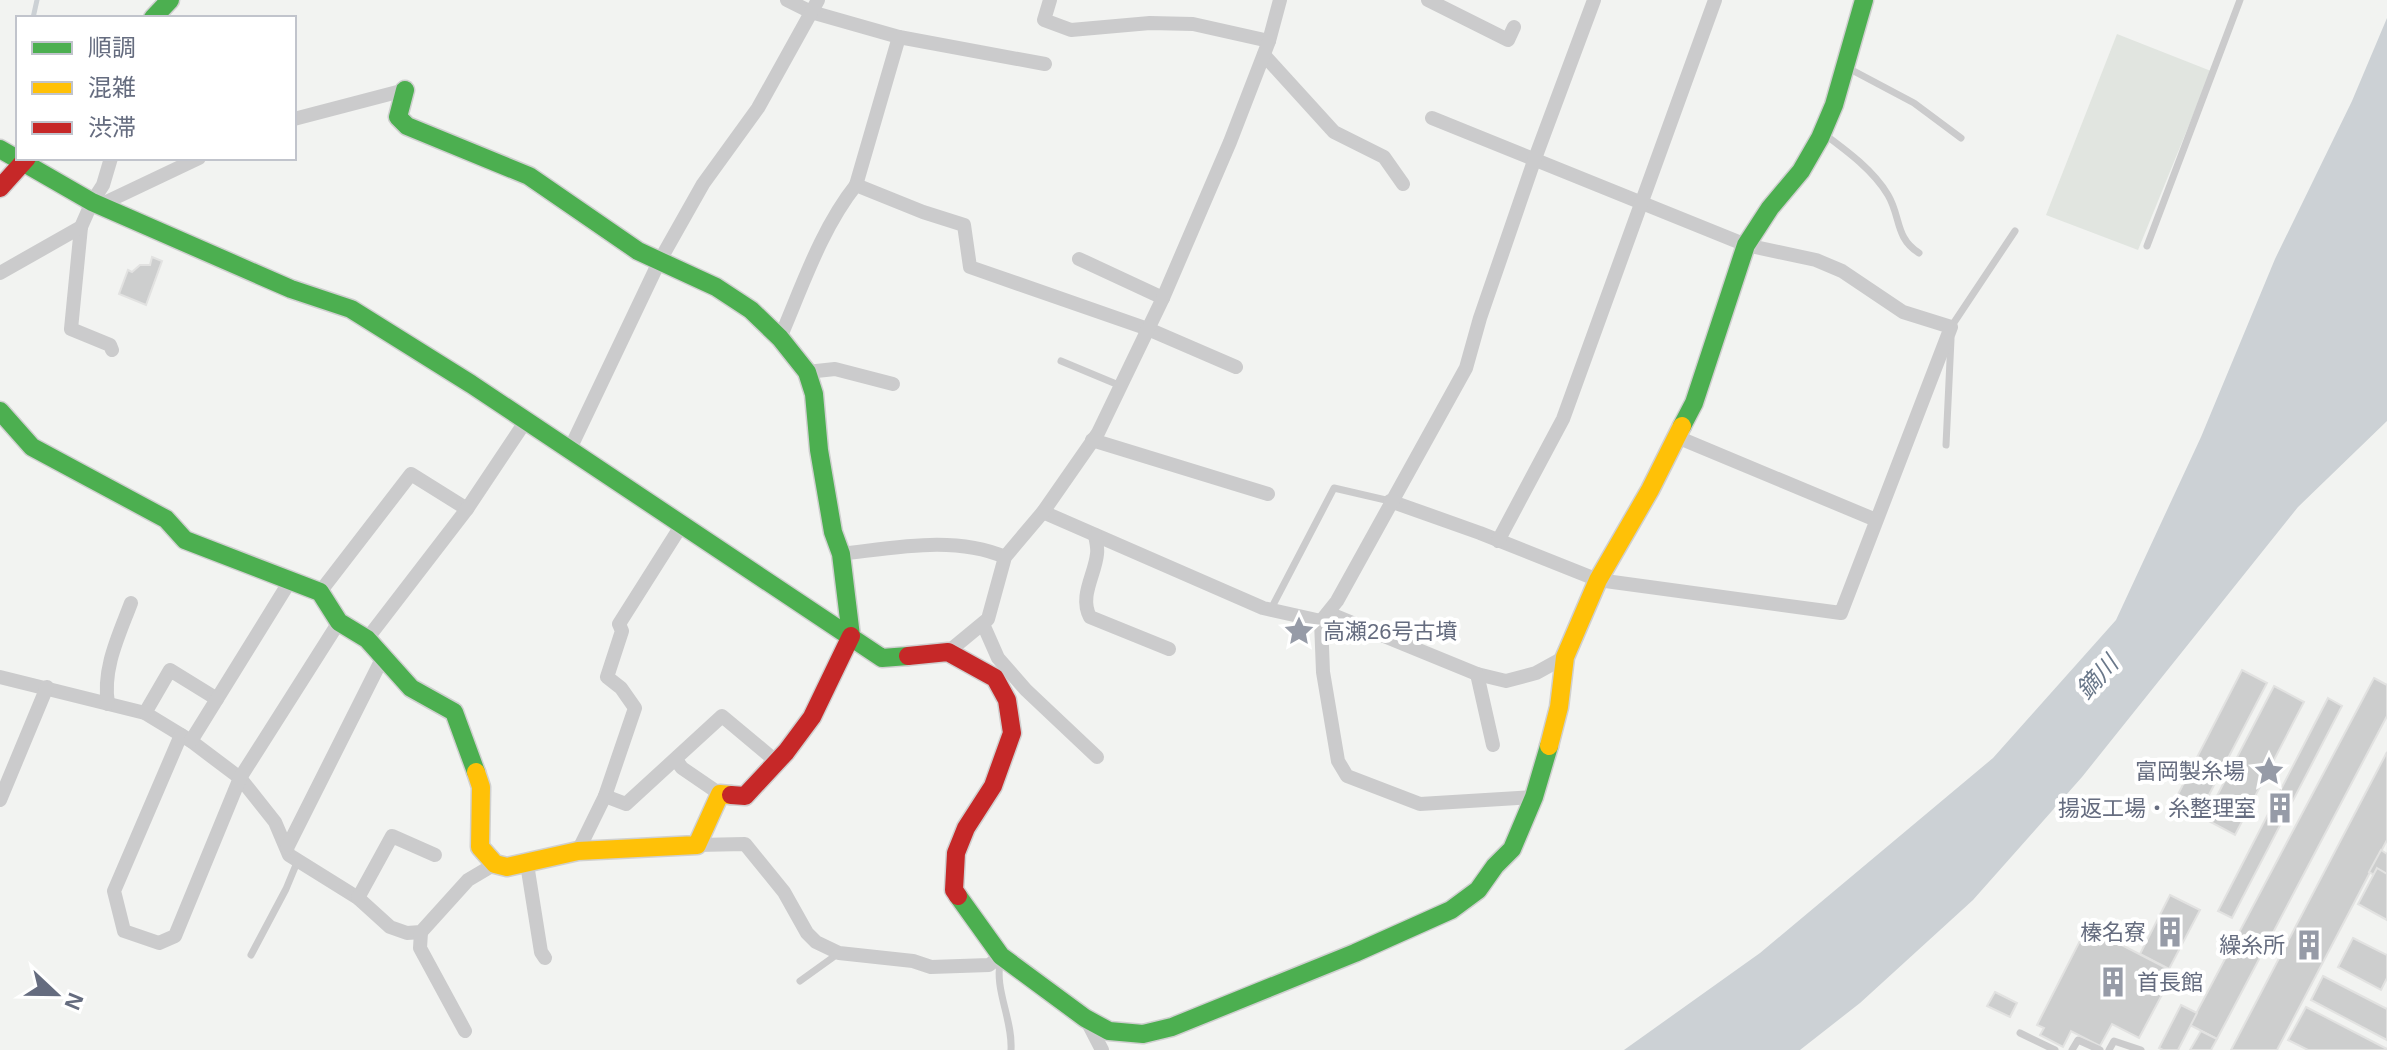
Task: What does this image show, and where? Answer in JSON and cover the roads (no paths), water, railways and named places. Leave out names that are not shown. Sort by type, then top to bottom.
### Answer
[{"type":"street","points":[[155,16],[170,0]]},
{"type":"street","points":[[787,0],[814,6],[899,37],[1045,64]]},
{"type":"street","points":[[1050,0],[1044,20],[1071,30],[1150,23],[1193,24],[1267,48],[1334,132],[1384,157],[1403,184]]},
{"type":"street","points":[[0,188],[25,161],[96,203],[291,289],[351,309],[882,658],[948,652],[988,619],[1005,557],[1043,512],[1092,440],[1121,386],[1163,298],[1230,142],[1267,48],[1280,0]]},
{"type":"street","points":[[1428,0],[1508,40],[1514,27]]},
{"type":"street","points":[[1457,14],[1463,0]]},
{"type":"street","points":[[1534,797],[1420,804],[1347,776],[1338,761],[1323,672],[1324,617],[1337,601],[1466,368],[1534,161],[1594,0]]},
{"type":"street","points":[[1498,541],[1563,419],[1715,0]]},
{"type":"street","points":[[948,652],[995,678],[1007,700],[1012,733],[993,786],[966,828],[956,853],[954,890],[1001,956],[1085,1018],[1109,1031],[1143,1034],[1172,1027],[1355,953],[1451,910],[1478,890],[1512,849],[1534,797],[1559,707],[1565,657],[1598,580],[1650,490],[1694,403],[1746,245],[1770,208],[1801,171],[1822,133],[1864,0]]},
{"type":"street","points":[[569,451],[659,262],[703,184],[758,108],[814,6]]},
{"type":"street","points":[[780,338],[817,254],[844,201],[856,185],[899,37]]},
{"type":"street","points":[[296,118],[405,90],[398,117],[407,126],[529,176],[615,237],[659,262],[716,287],[751,310],[780,338],[807,372],[814,394],[819,450],[833,532],[841,554],[851,639],[812,717],[777,762],[745,796],[720,794],[682,768],[676,760]]},
{"type":"street","points":[[1390,501],[1598,580],[1841,613],[1951,327],[1903,312],[1842,271],[1816,260],[1746,245],[1432,118]]},
{"type":"street","points":[[110,160],[96,203],[81,227],[71,329],[110,345],[112,350]]},
{"type":"street","points":[[96,203],[194,160]]},
{"type":"street","points":[[856,185],[964,225],[970,267],[1148,329],[1236,367]]},
{"type":"street","points":[[0,273],[81,227]]},
{"type":"street","points":[[1079,259],[1163,298]]},
{"type":"street","points":[[807,372],[835,369],[893,384]]},
{"type":"street","points":[[0,411],[32,447],[166,519],[185,540],[320,592],[339,622],[367,639],[411,688],[454,712],[481,787],[480,847],[495,864],[507,867],[527,864],[578,851],[745,844],[784,892],[807,933],[816,942],[839,953],[913,961],[931,967],[989,965],[1001,956]]},
{"type":"street","points":[[367,639],[467,509],[525,422]]},
{"type":"street","points":[[1677,437],[1876,520]]},
{"type":"street","points":[[1092,440],[1268,494]]},
{"type":"street","points":[[320,592],[411,474],[467,509]]},
{"type":"street","points":[[1043,512],[1271,610],[1324,617],[1477,674],[1506,681],[1536,673],[1565,657]]},
{"type":"street","points":[[578,851],[605,796],[635,708],[621,688],[607,677],[622,631],[619,624],[681,526]]},
{"type":"street","points":[[1095,535],[1097,555],[1085,609],[1090,617],[1169,649]]},
{"type":"street","points":[[841,554],[932,544],[991,551],[1005,557]]},
{"type":"street","points":[[290,581],[217,699],[186,738],[114,891],[124,931],[159,943],[175,936],[240,778],[339,622]]},
{"type":"street","points":[[108,704],[105,688],[112,654],[131,603]]},
{"type":"street","points":[[983,624],[998,658],[1026,690],[1097,757]]},
{"type":"street","points":[[287,848],[382,659]]},
{"type":"street","points":[[145,713],[170,670],[217,699]]},
{"type":"street","points":[[1477,674],[1493,745]]},
{"type":"street","points":[[0,677],[145,713],[186,738],[240,778],[275,822],[289,855],[358,898],[390,927],[407,933],[421,932]]},
{"type":"street","points":[[0,800],[47,687]]},
{"type":"street","points":[[605,796],[626,804],[722,716],[777,762]]},
{"type":"street","points":[[697,845],[707,829],[713,803],[720,794]]},
{"type":"street","points":[[358,898],[392,836],[435,855]]},
{"type":"street","points":[[465,1031],[420,948],[421,932],[468,880],[495,864]]},
{"type":"street","points":[[527,864],[541,952],[545,958]]},
{"type":"street","points":[[1085,1018],[1102,1050]]},
{"type":"lane","points":[[2147,246],[2240,0]]},
{"type":"lane","points":[[1845,67],[1914,103],[1961,138]]},
{"type":"lane","points":[[1822,133],[1874,176],[1889,197],[1906,245],[1919,253]]},
{"type":"lane","points":[[1946,445],[1951,327],[2015,231]]},
{"type":"lane","points":[[1061,361],[1121,386]]},
{"type":"lane","points":[[1271,610],[1334,488],[1390,501]]},
{"type":"lane","points":[[251,955],[298,860]]},
{"type":"lane","points":[[800,981],[839,953]]},
{"type":"lane","points":[[1001,956],[997,972],[1012,1037],[1011,1050]]},
{"type":"lane","points":[[2020,1033],[2055,1050]]},
{"type":"lane","points":[[2072,1050],[2078,1040],[2100,1050]]},
{"type":"lane","points":[[2109,1050],[2114,1041],[2141,1050]]},
{"type":"water","name":"鏑川","points":[[2387,18],[2387,421],[2298,507],[2082,777],[1973,900],[1860,1003],[1800,1050],[1624,1050],[1760,953],[1993,758],[2116,620],[2201,437],[2275,259],[2352,101]]},
{"type":"waterway","points":[[33,16],[37,0]]},
{"type":"place","name":"高瀬26号古墳","points":[[1299,631]]},
{"type":"place","name":"富岡製糸場","points":[[2269,771]]},
{"type":"place","name":"揚返工場・糸整理室","points":[[2280,808]]},
{"type":"place","name":"榛名寮","points":[[2170,932]]},
{"type":"place","name":"繰糸所","points":[[2309,945]]},
{"type":"place","name":"首長館","points":[[2113,982]]}]
